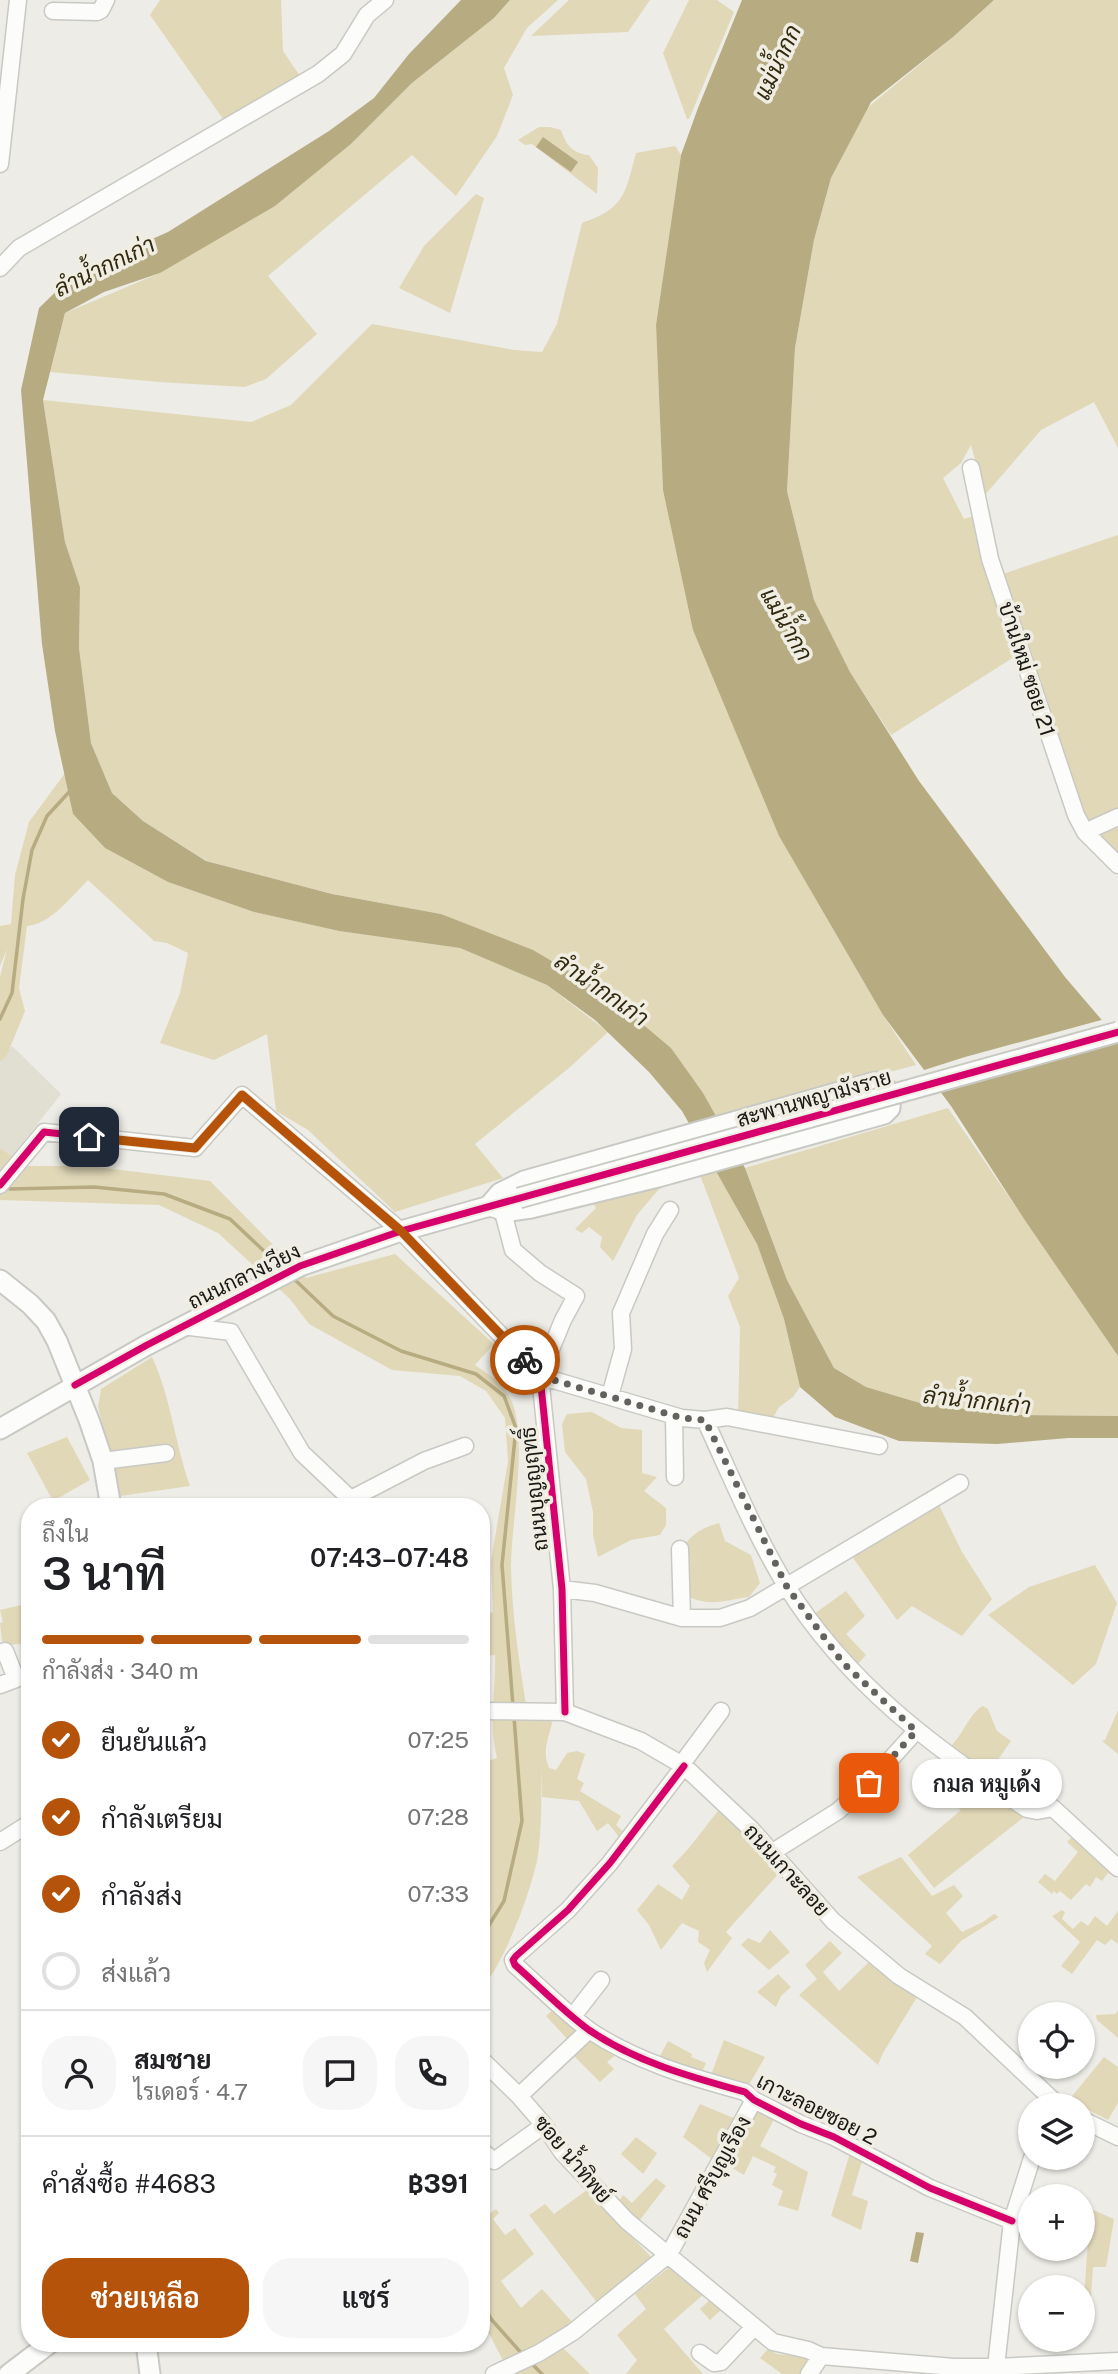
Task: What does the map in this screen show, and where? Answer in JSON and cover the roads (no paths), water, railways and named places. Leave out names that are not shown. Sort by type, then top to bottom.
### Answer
[{"type":"main road","name":"สะพานพญามังราย","points":[[519,1198],[1118,1032]]},
{"type":"main road","points":[[875,1082],[884,1085],[889,1094],[890,1108],[884,1114],[531,1208],[495,1210],[500,1193],[524,1181],[875,1082]]},
{"type":"main road","name":"ถนนกลางเวียง","points":[[0,1429],[182,1326],[300,1266],[401,1231],[495,1210],[519,1198]]},
{"type":"main road","points":[[0,1280],[16,1291],[46,1321],[57,1341],[103,1461],[109,1498]]},
{"type":"main road","points":[[9,2374],[38,2352]]},
{"type":"main road","points":[[147,2352],[150,2374]]},
{"type":"street","points":[[0,164],[18,0]]},
{"type":"street","points":[[53,11],[97,12],[102,10],[106,0]]},
{"type":"street","points":[[0,268],[19,248],[318,74],[343,54],[366,15],[384,0]]},
{"type":"street","name":"บ้านใหม่ ซอย 21","points":[[971,468],[990,559],[1076,815],[1085,832]]},
{"type":"street","points":[[1118,817],[1085,832],[1118,865]]},
{"type":"street","points":[[0,1185],[44,1132],[195,1148],[242,1095],[401,1231],[540,1376],[674,1416],[694,1420],[727,1417],[879,1446]]},
{"type":"street","points":[[495,1210],[505,1227],[513,1250],[540,1273],[576,1296],[540,1376]]},
{"type":"street","points":[[610,1396],[623,1349],[621,1312],[655,1234],[670,1210]]},
{"type":"street","points":[[182,1326],[231,1332],[302,1453],[347,1498]]},
{"type":"street","name":"ถนนบุญญฤทธิ์","points":[[540,1376],[562,1589],[565,1712]]},
{"type":"street","points":[[674,1416],[675,1477]]},
{"type":"street","points":[[705,1420],[787,1587],[843,1663],[916,1731],[1027,1809],[1037,1811],[1053,1808],[1118,1868]]},
{"type":"street","points":[[363,1498],[424,1461],[465,1446]]},
{"type":"street","points":[[103,1461],[166,1453]]},
{"type":"street","points":[[562,1589],[596,1594],[682,1618],[720,1618],[750,1608],[960,1483]]},
{"type":"street","points":[[680,1549],[682,1618]]},
{"type":"street","points":[[0,1685],[16,1679],[5,1651]]},
{"type":"street","name":"ถนนเกาะลอย","points":[[490,1710],[565,1712],[641,1741],[683,1766],[752,1830],[833,1921],[900,1976],[965,2017],[1045,2093]]},
{"type":"street","points":[[683,1766],[721,1711]]},
{"type":"street","points":[[771,1853],[838,1811],[869,1783],[916,1731]]},
{"type":"street","name":"เกาะลอยซอย 2","points":[[683,1766],[610,1863],[568,1910],[513,1960],[515,1965],[589,2030],[658,2066],[745,2092],[754,2100],[834,2137],[930,2188],[1012,2221]]},
{"type":"street","points":[[0,1842],[21,1829]]},
{"type":"street","points":[[573,2016],[601,1980]]},
{"type":"street","points":[[519,2096],[589,2030]]},
{"type":"street","name":"ซอย น้ำทิพย์","points":[[490,2068],[519,2096],[562,2151],[627,2221],[669,2254]]},
{"type":"street","name":"ถนน ศรีบุญเรือง","points":[[494,2374],[539,2353],[602,2311],[669,2254],[754,2100]]},
{"type":"street","points":[[490,2158],[494,2161],[544,2125]]},
{"type":"street","points":[[1095,2126],[1118,2137]]},
{"type":"street","points":[[996,2367],[1012,2221],[1028,2170]]},
{"type":"street","name":"ถนน ศรีบุญเรือง","points":[[669,2254],[773,2342],[808,2350],[821,2356],[941,2367],[1073,2369],[1118,2361]]},
{"type":"street","points":[[700,2353],[714,2363],[721,2362],[754,2327]]},
{"type":"street","points":[[809,2374],[821,2356]]},
{"type":"water","points":[[461,0],[510,0],[494,18],[412,83],[352,143],[275,206],[160,273],[104,292],[65,313],[43,400],[65,542],[80,587],[79,648],[91,743],[112,793],[143,821],[206,861],[332,894],[441,914],[533,950],[604,992],[671,1048],[703,1093],[745,1168],[787,1280],[834,1368],[866,1387],[920,1403],[1012,1415],[1118,1416],[1118,1438],[1068,1438],[997,1444],[899,1441],[835,1417],[800,1387],[784,1319],[757,1244],[682,1111],[649,1072],[595,1020],[547,985],[460,948],[339,931],[254,912],[168,882],[105,848],[73,814],[55,731],[42,644],[21,390],[39,308],[75,273],[168,232],[329,131],[374,98],[409,54]]},
{"type":"water","name":"แม่น้ำกก","points":[[742,0],[994,0],[953,37],[871,102],[831,178],[814,240],[795,348],[787,491],[814,600],[850,672],[919,781],[1065,977],[1118,1039],[1118,1356],[951,1106],[883,1015],[779,836],[693,630],[663,490],[656,325],[681,155]]},
{"type":"water","points":[[543,137],[578,162],[571,172],[536,147]]},
{"type":"water","points":[[916,2232],[924,2233],[918,2263],[910,2261]]},
{"type":"waterway","name":"ลำน้ำกกเก่า","points":[[0,1019],[12,993],[23,899],[32,850],[47,816],[70,791]]},
{"type":"waterway","name":"ลำน้ำกกเก่า","points":[[7,1186],[10,1189],[94,1187],[164,1194],[230,1219],[282,1268]]},
{"type":"waterway","name":"ลำน้ำกกเก่า","points":[[293,1278],[333,1316],[401,1351],[476,1374],[504,1396],[516,1428],[502,1565],[513,1706]]},
{"type":"waterway","name":"ลำน้ำกกเก่า","points":[[490,1924],[504,1901],[522,1821],[514,1717]]},
{"type":"waterway","name":"ลำน้ำกกเก่า","points":[[490,2317],[523,2355]]},
{"type":"waterway","name":"ลำน้ำกกเก่า","points":[[531,2363],[542,2374]]},
{"type":"place","name":"กมล หมูเด้ง","points":[[869,1783]]}]
